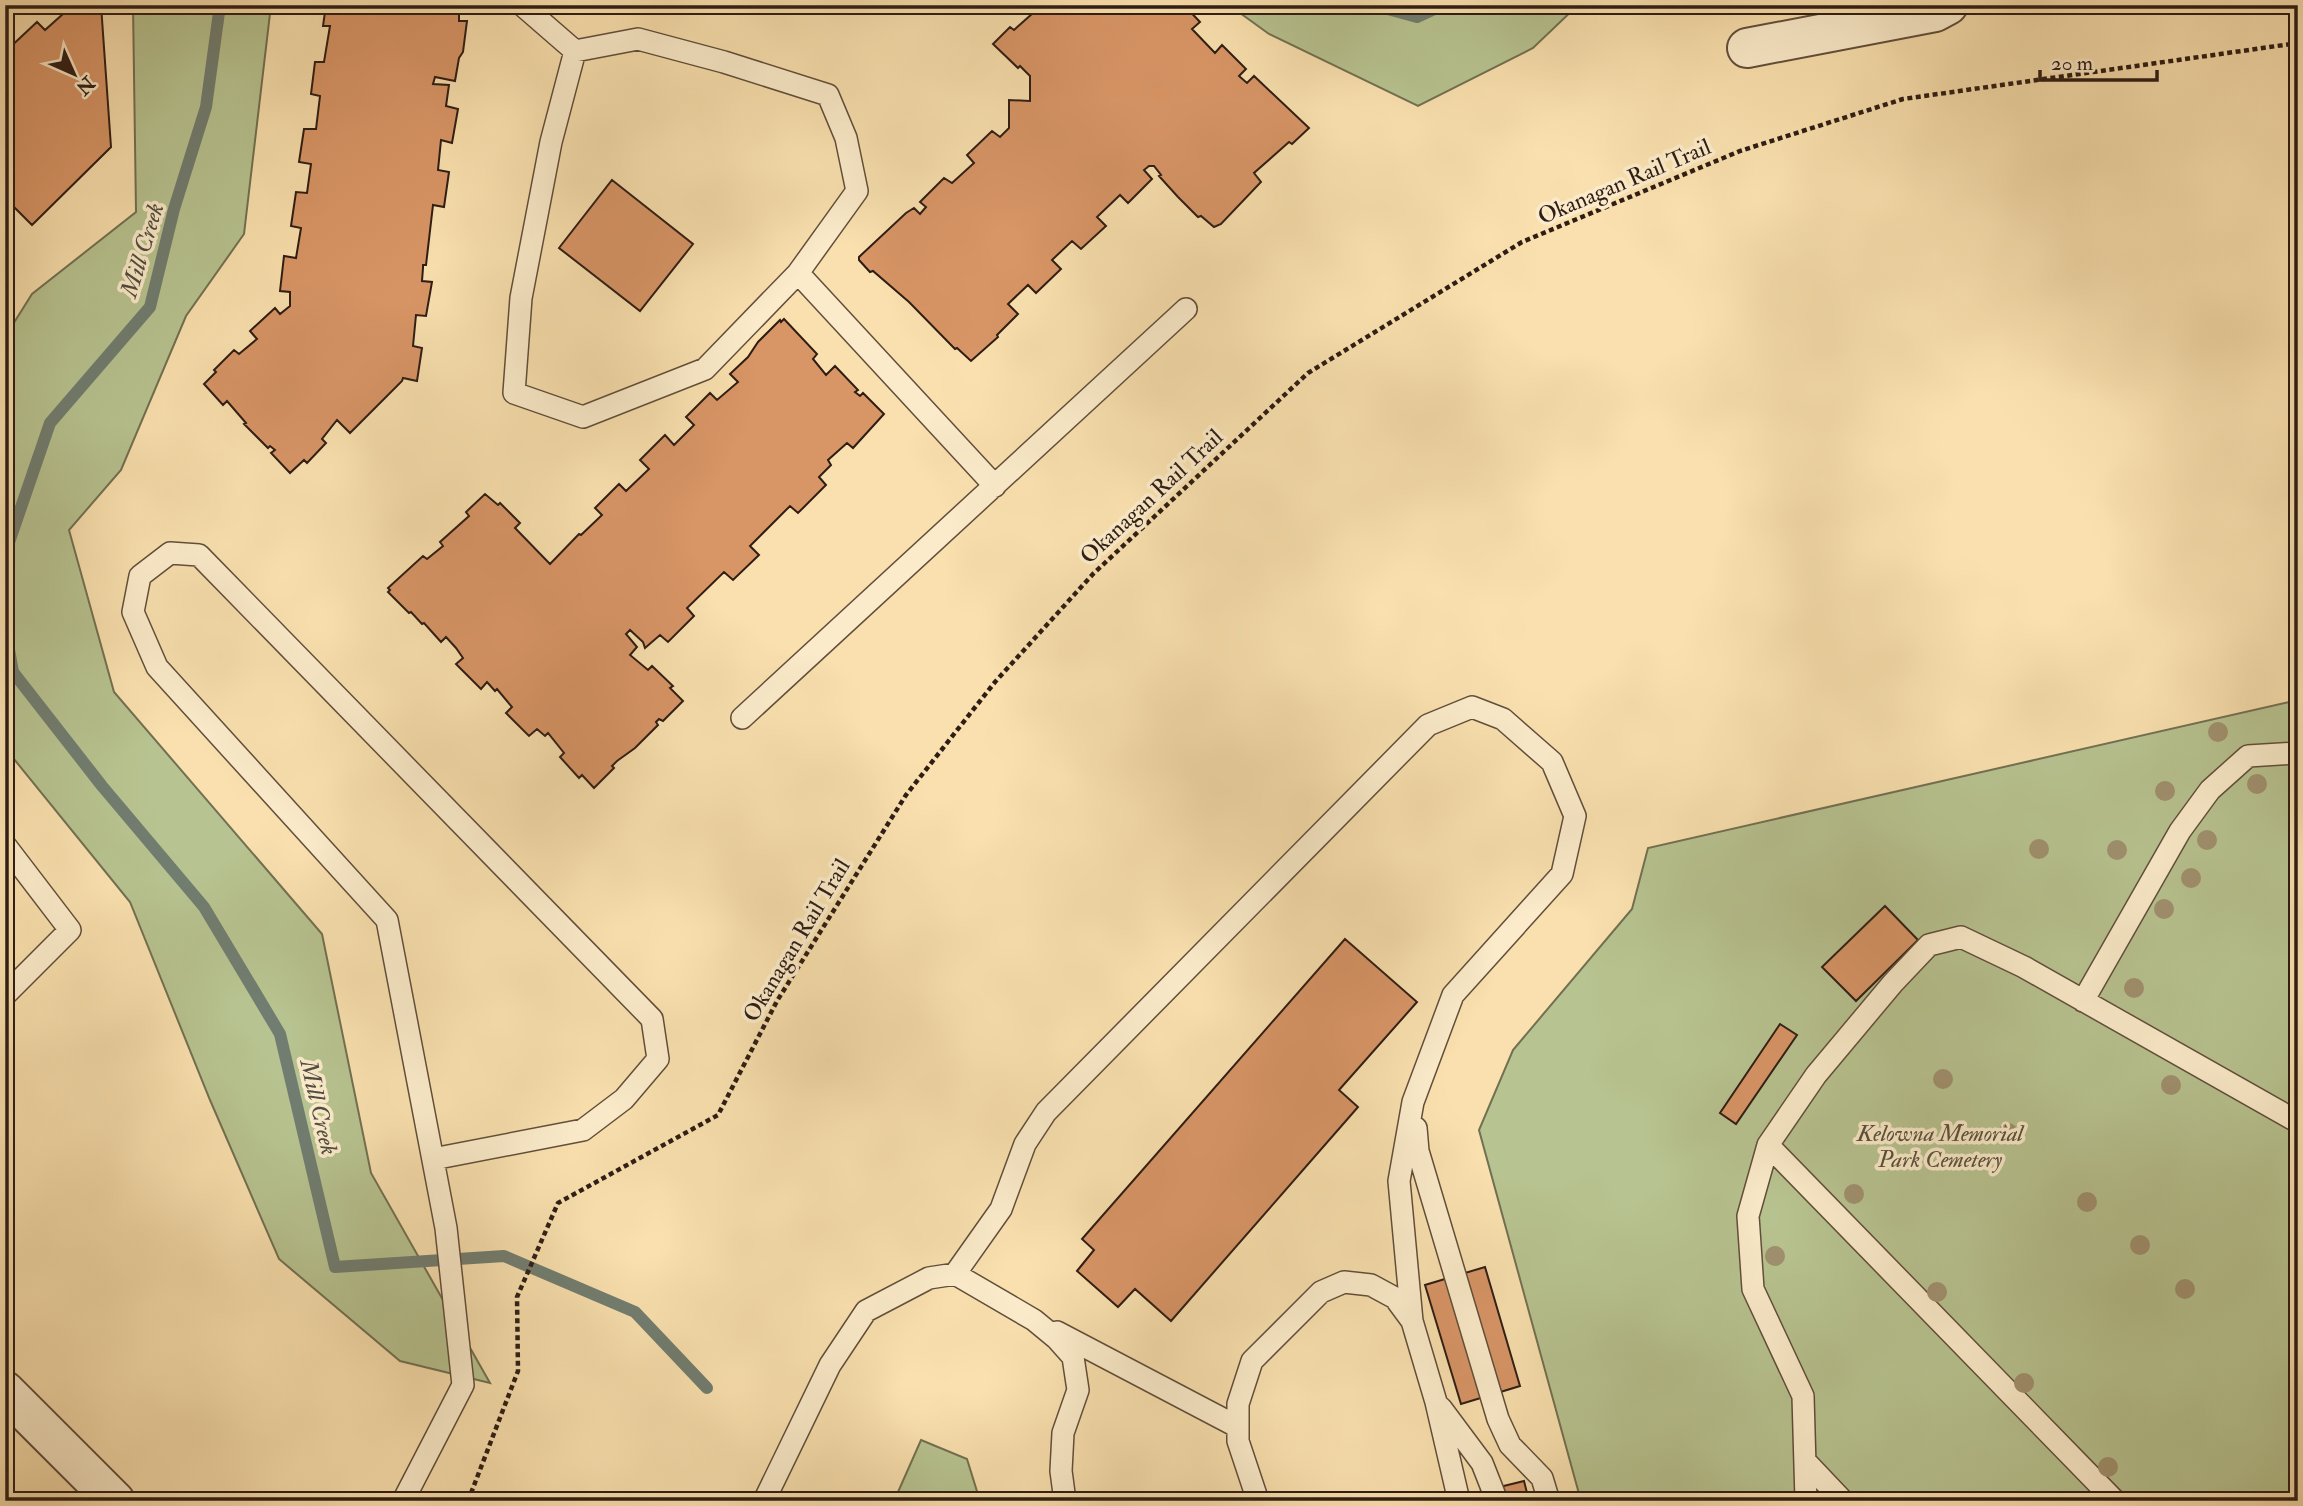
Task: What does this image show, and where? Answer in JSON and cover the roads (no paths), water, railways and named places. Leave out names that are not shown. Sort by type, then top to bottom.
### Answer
[{"type":"street","points":[[1747,48],[1936,12],[1948,5]]},
{"type":"street","points":[[5,1391],[115,1501]]},
{"type":"lane","points":[[522,5],[575,51]]},
{"type":"lane","points":[[638,39],[724,62],[828,95],[846,138],[857,191],[798,273],[705,369],[583,417],[514,393],[521,298],[551,142],[575,51],[638,39]]},
{"type":"lane","points":[[798,273],[995,486]]},
{"type":"lane","points":[[743,718],[1186,309]]},
{"type":"lane","points":[[404,1501],[463,1385],[446,1228],[387,920],[157,667],[133,612],[139,576],[170,552],[198,555],[652,1019],[657,1059],[624,1100],[583,1130],[433,1159]]},
{"type":"lane","points":[[955,1274],[1001,1209],[1026,1144],[1046,1112],[1427,725],[1472,707],[1503,719],[1552,762],[1575,816],[1562,874],[1453,995],[1413,1102],[1399,1181],[1412,1321],[1436,1402],[1459,1501]]},
{"type":"lane","points":[[2083,1001],[2180,831],[2210,790],[2248,756],[2298,753]]},
{"type":"lane","points":[[5,845],[70,930],[5,995]]},
{"type":"lane","points":[[1806,1501],[1803,1396],[1753,1289],[1748,1216],[1768,1145],[1816,1075],[1893,983],[1929,945],[1961,937],[2024,967],[2298,1122]]},
{"type":"lane","points":[[1413,1102],[1418,1151],[1497,1419],[1510,1445],[1542,1478],[1549,1501]]},
{"type":"lane","points":[[1768,1145],[2115,1501]]},
{"type":"lane","points":[[764,1501],[830,1365],[866,1311],[929,1278],[955,1274],[1034,1320],[1238,1427]]},
{"type":"lane","points":[[1258,1501],[1238,1441],[1238,1404],[1252,1361],[1321,1292],[1344,1282],[1371,1285],[1395,1298],[1412,1321]]},
{"type":"lane","points":[[1034,1320],[1058,1339],[1073,1357],[1077,1390],[1063,1433],[1061,1471],[1065,1501]]},
{"type":"lane","points":[[1436,1402],[1482,1464],[1497,1501]]},
{"type":"lane","points":[[1807,1463],[1843,1501]]},
{"type":"waterway","name":"Mill Creek","points":[[5,554],[50,423],[150,307],[174,209],[206,107],[220,5]]},
{"type":"waterway","name":"Mill Creek","points":[[1373,5],[1417,17],[1443,5]]},
{"type":"waterway","name":"Mill Creek","points":[[5,627],[13,672],[102,786],[204,907],[280,1034],[335,1267],[504,1256],[635,1312],[707,1388]]},
{"type":"park label","name":"Kelowna Memorial Park Cemetery","points":[[1940,1146]]}]
